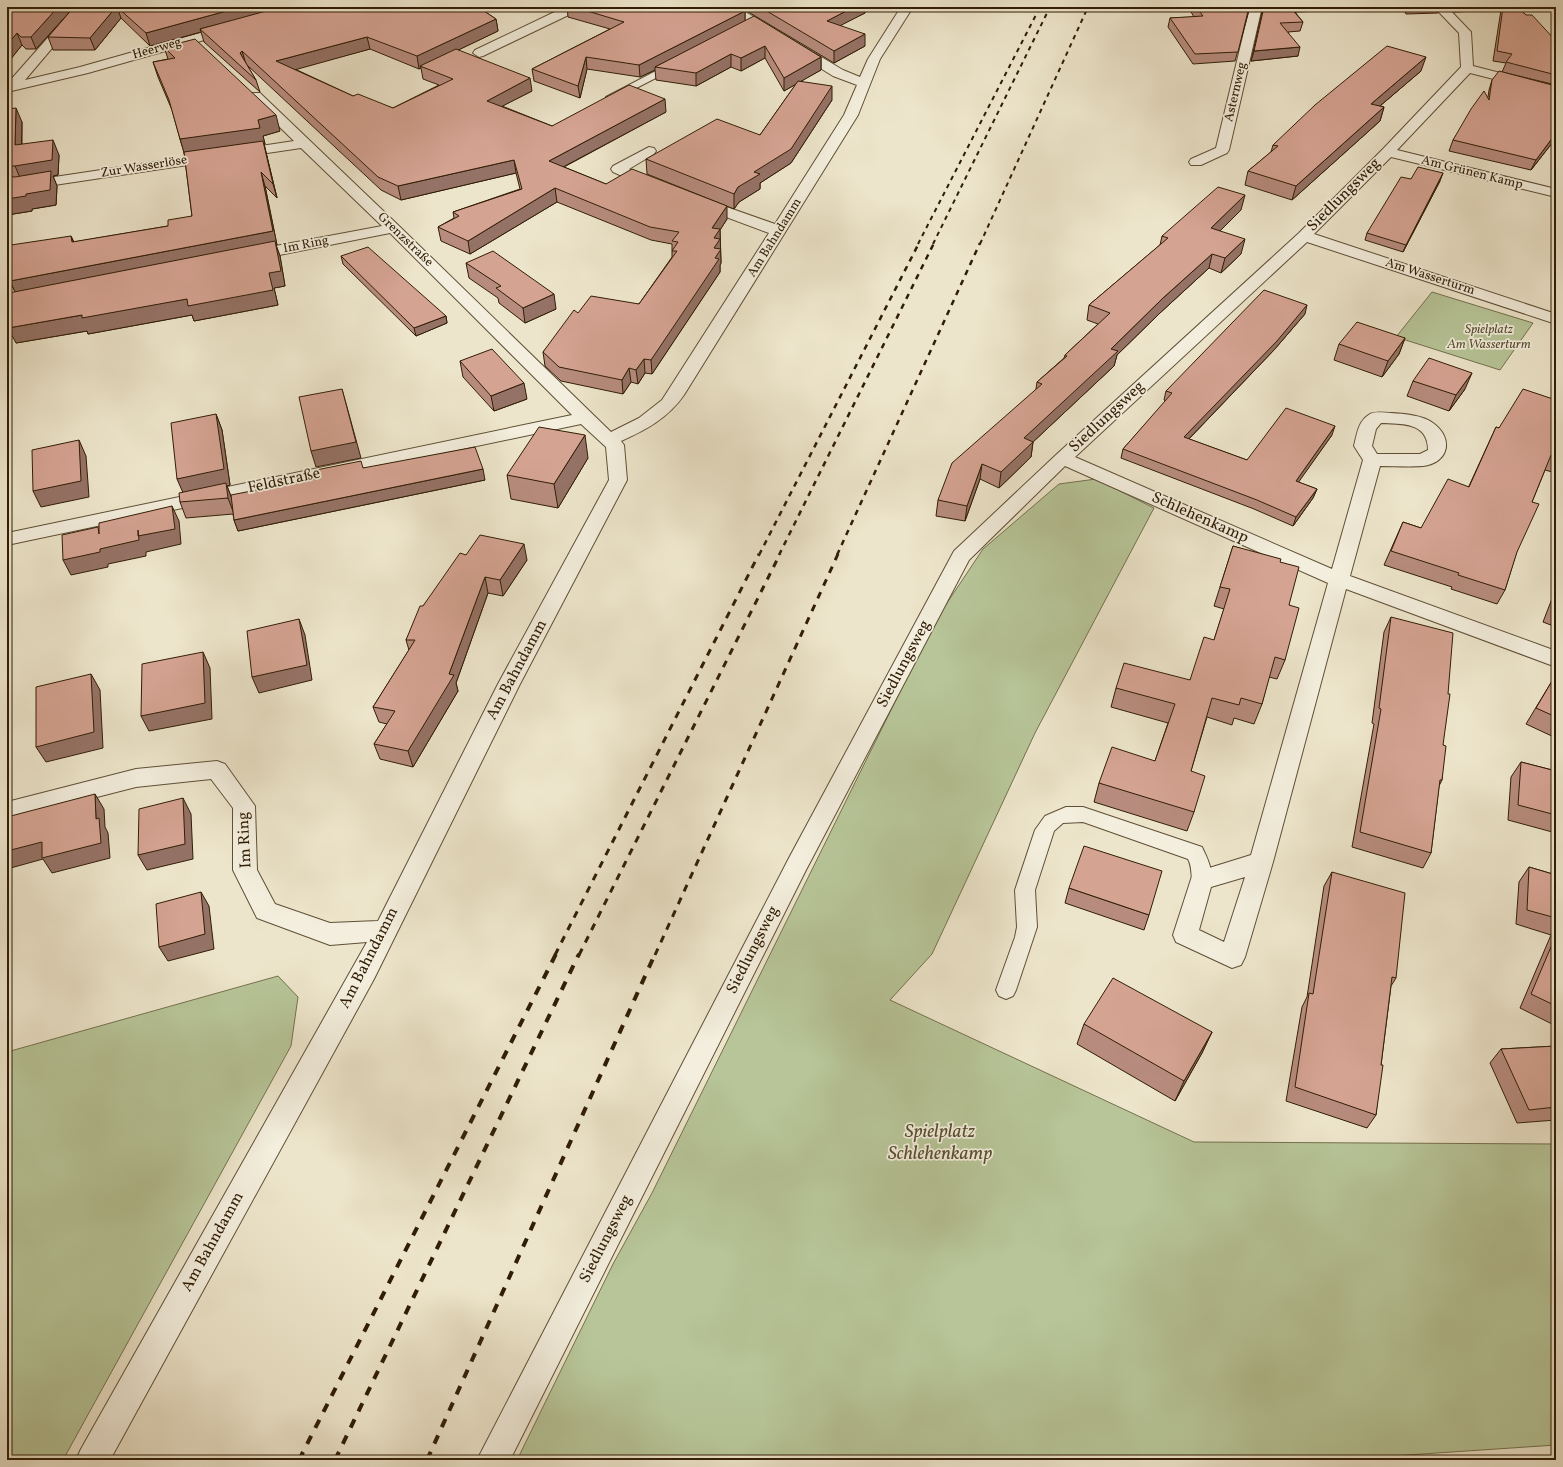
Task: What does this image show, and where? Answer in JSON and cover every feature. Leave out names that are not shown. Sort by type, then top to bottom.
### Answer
[{"type":"street","points":[[10,87],[81,7]]},
{"type":"street","points":[[479,53],[575,7]]},
{"type":"street","points":[[728,7],[756,22],[838,73],[864,82]]},
{"type":"street","name":"Am Bahndamm","points":[[92,1460],[365,971],[509,684],[618,480],[612,442],[642,425],[666,408],[691,372],[851,115],[874,59],[907,7]]},
{"type":"street","name":"Asternweg","points":[[1196,162],[1222,150],[1256,7]]},
{"type":"street","points":[[1440,7],[1465,32],[1467,68],[1556,91]]},
{"type":"street","name":"Heerweg","points":[[10,87],[83,70],[245,24]]},
{"type":"street","points":[[192,39],[204,49]]},
{"type":"street","name":"Siedlungsweg","points":[[493,1460],[796,865],[961,556],[1063,458],[1304,236],[1388,152],[1467,68]]},
{"type":"street","name":"Grenzstraße","points":[[244,86],[393,228],[585,418],[612,442]]},
{"type":"street","name":"Zur Wasserlöse","points":[[7,186],[21,186],[305,143]]},
{"type":"street","points":[[649,151],[618,169],[666,189]]},
{"type":"street","name":"Am Grünen Kamp","points":[[1388,152],[1556,193]]},
{"type":"street","points":[[686,197],[779,231]]},
{"type":"street","name":"Im Ring","points":[[231,260],[393,228]]},
{"type":"street","name":"Am Wasserturm","points":[[1304,236],[1556,319]]},
{"type":"street","name":"Feldstraße","points":[[7,539],[585,418]]},
{"type":"street","name":"Schlehenkamp","points":[[1063,458],[1338,579],[1556,659]]},
{"type":"street","points":[[1261,862],[1201,880],[1185,935],[1232,957],[1261,862],[1372,460]]},
{"type":"street","name":"Im Ring","points":[[7,811],[136,778],[217,770],[244,806],[244,870],[266,910],[330,934],[384,931]]},
{"type":"lane","points":[[742,30],[756,22]]},
{"type":"lane","points":[[604,100],[687,58]]},
{"type":"lane","points":[[1006,990],[1027,928],[1025,890],[1045,830],[1049,822],[1055,818],[1072,814],[1083,815],[1195,853],[1201,865],[1201,880]]},
{"type":"green space","name":"Spielplatz Am Wasserturm","points":[[1432,292],[1533,323],[1500,370],[1396,337]]},
{"type":"green space","name":"Spielplatz Schlehenkamp","points":[[1096,479],[1154,508],[1035,733],[932,954],[890,1000],[1194,1142],[1556,1144],[1556,1445],[1333,1460],[517,1460],[613,1264],[652,1193],[935,621],[983,549],[1059,484]]},
{"type":"green space","points":[[278,976],[298,997],[291,1046],[63,1460],[7,1460],[7,1052]]},
{"type":"building","points":[[7,7],[58,7],[31,37],[21,37],[17,33],[7,45]]},
{"type":"building","points":[[74,7],[116,7],[90,38],[48,37]]},
{"type":"building","points":[[117,7],[241,7],[146,33]]},
{"type":"building","points":[[281,7],[478,7],[496,19],[417,56],[367,37],[276,61],[353,96],[358,94],[393,108],[453,79],[420,66],[456,49],[530,78],[487,101],[552,126],[629,85],[665,99],[549,161],[606,184],[632,169],[727,206],[712,228],[720,229],[714,238],[720,239],[714,248],[721,249],[715,258],[719,259],[651,360],[644,359],[636,370],[629,368],[622,380],[559,367],[543,352],[574,310],[578,313],[591,296],[639,304],[677,251],[672,251],[678,242],[672,241],[679,232],[650,227],[555,188],[468,241],[438,227],[459,216],[453,212],[522,189],[514,160],[398,186],[378,177],[242,51],[240,53],[256,80],[200,29]]},
{"type":"building","points":[[574,7],[738,7],[745,11],[639,65],[586,57],[578,86],[532,69],[624,22]]},
{"type":"building","points":[[760,7],[854,7],[827,21],[865,34],[834,51]]},
{"type":"building","points":[[1196,7],[1249,7],[1238,52],[1195,54],[1170,18],[1203,16]]},
{"type":"building","points":[[1264,7],[1290,7],[1303,22],[1280,23],[1300,47],[1254,51]]},
{"type":"building","points":[[1503,7],[1517,7],[1526,15],[1532,15],[1556,41],[1556,75],[1506,62],[1512,54],[1497,51]]},
{"type":"building","points":[[754,16],[821,57],[784,78],[765,46],[741,58],[731,54],[696,73],[655,67]]},
{"type":"building","points":[[195,39],[276,115],[258,120],[260,128],[180,139],[169,100],[153,62],[175,58],[164,47]]},
{"type":"building","points":[[1387,46],[1426,57],[1371,104],[1384,107],[1296,186],[1248,171],[1278,146],[1273,145],[1315,105]]},
{"type":"building","points":[[1499,71],[1556,86],[1556,133],[1536,160],[1453,140],[1471,109],[1484,91],[1489,100],[1492,80]]},
{"type":"building","points":[[798,81],[832,86],[791,149],[754,172],[760,174],[738,187],[734,194],[646,159],[717,119],[760,135]]},
{"type":"building","points":[[16,108],[15,145],[53,140],[52,160],[7,166],[7,109]]},
{"type":"building","points":[[263,141],[273,184],[261,172],[273,231],[10,281],[11,245],[71,236],[72,242],[168,226],[168,220],[192,216],[184,152]]},
{"type":"building","points":[[1418,167],[1443,173],[1406,245],[1367,233],[1401,177],[1411,179]]},
{"type":"building","points":[[51,171],[50,190],[7,199],[7,176],[15,177]]},
{"type":"building","points":[[1218,187],[1245,195],[1211,228],[1245,239],[1225,258],[1212,254],[1163,298],[1111,349],[1118,351],[1024,438],[1033,442],[1001,472],[982,464],[967,506],[938,500],[952,463],[1042,384],[1037,382],[1067,356],[1065,355],[1110,313],[1089,305],[1168,238],[1162,236]]},
{"type":"building","points":[[275,241],[281,271],[269,273],[273,290],[188,306],[187,299],[82,318],[82,315],[8,328],[9,293]]},
{"type":"building","points":[[368,247],[446,316],[414,328],[341,256]]},
{"type":"building","points":[[493,251],[554,294],[523,308],[496,288],[501,286],[466,263]]},
{"type":"building","points":[[1264,290],[1307,305],[1277,341],[1184,437],[1247,460],[1286,408],[1335,426],[1296,481],[1317,489],[1296,517],[1257,500],[1123,449],[1172,393],[1166,391]]},
{"type":"building","points":[[1357,322],[1405,338],[1388,361],[1339,344]]},
{"type":"building","points":[[492,349],[524,383],[491,396],[460,361]]},
{"type":"building","points":[[1429,358],[1472,373],[1456,395],[1413,381]]},
{"type":"building","points":[[342,389],[356,442],[311,451],[299,397]]},
{"type":"building","points":[[1523,389],[1556,400],[1556,457],[1551,455],[1532,502],[1539,504],[1517,552],[1505,590],[1391,551],[1403,522],[1421,528],[1448,479],[1469,487],[1496,427],[1499,428]]},
{"type":"building","points":[[216,414],[224,469],[177,479],[171,423]]},
{"type":"building","points":[[539,427],[585,435],[554,484],[507,475]]},
{"type":"building","points":[[79,440],[81,481],[33,491],[32,450]]},
{"type":"building","points":[[475,447],[483,469],[234,520],[231,495],[318,478],[316,470],[361,461],[363,468]]},
{"type":"building","points":[[226,483],[228,498],[180,502],[179,493]]},
{"type":"building","points":[[172,506],[175,529],[139,536],[139,540],[100,549],[100,552],[63,560],[62,535],[98,527],[99,534],[99,523]]},
{"type":"building","points":[[480,535],[524,544],[500,580],[485,577],[449,674],[454,675],[408,751],[374,744],[395,711],[373,707],[415,640],[406,640],[420,606],[423,606],[460,553],[466,555]]},
{"type":"building","points":[[1233,546],[1281,559],[1280,562],[1299,567],[1289,605],[1299,608],[1285,660],[1275,657],[1262,704],[1241,698],[1239,705],[1212,698],[1191,771],[1205,776],[1194,812],[1099,783],[1112,747],[1155,761],[1175,704],[1116,688],[1124,663],[1190,680],[1204,637],[1214,640],[1230,589],[1220,587]]},
{"type":"building","points":[[1556,596],[1556,609],[1551,608]]},
{"type":"building","points":[[1391,617],[1453,633],[1448,694],[1450,694],[1443,745],[1446,746],[1442,780],[1440,780],[1431,853],[1360,832],[1381,709],[1379,708]]},
{"type":"building","points":[[299,619],[307,665],[252,677],[247,631]]},
{"type":"building","points":[[203,652],[205,703],[141,716],[142,664]]},
{"type":"building","points":[[91,674],[94,732],[36,747],[36,687]]},
{"type":"building","points":[[1555,676],[1556,677],[1556,717],[1536,708]]},
{"type":"building","points":[[1521,762],[1556,771],[1556,815],[1518,805]]},
{"type":"building","points":[[95,794],[96,819],[99,818],[101,843],[42,858],[42,842],[7,851],[7,817]]},
{"type":"building","points":[[183,798],[185,844],[138,855],[139,809]]},
{"type":"building","points":[[1084,846],[1162,871],[1149,915],[1069,888]]},
{"type":"building","points":[[1529,867],[1556,875],[1556,918],[1527,910]]},
{"type":"building","points":[[1332,872],[1405,893],[1396,978],[1392,977],[1376,1115],[1295,1087],[1309,993],[1313,994]]},
{"type":"building","points":[[201,892],[205,934],[159,947],[156,904]]},
{"type":"building","points":[[1556,935],[1556,1006],[1531,994]]},
{"type":"building","points":[[1113,978],[1212,1032],[1184,1081],[1084,1024]]},
{"type":"building","points":[[1556,1046],[1556,1107],[1529,1110],[1501,1049]]},
{"type":"railway","points":[[918,244],[1040,7]]},
{"type":"railway","points":[[933,244],[1050,7]]},
{"type":"railway","points":[[980,244],[1088,7]]},
{"type":"railway","points":[[759,555],[919,243]]},
{"type":"railway","points":[[779,555],[934,243]]},
{"type":"railway","points":[[837,555],[980,243]]},
{"type":"railway","points":[[555,955],[759,554]]},
{"type":"railway","points":[[579,955],[780,554]]},
{"type":"railway","points":[[655,955],[838,554]]},
{"type":"railway","points":[[299,1460],[556,954]]},
{"type":"railway","points":[[335,1460],[579,954]]},
{"type":"railway","points":[[427,1460],[655,954]]}]
